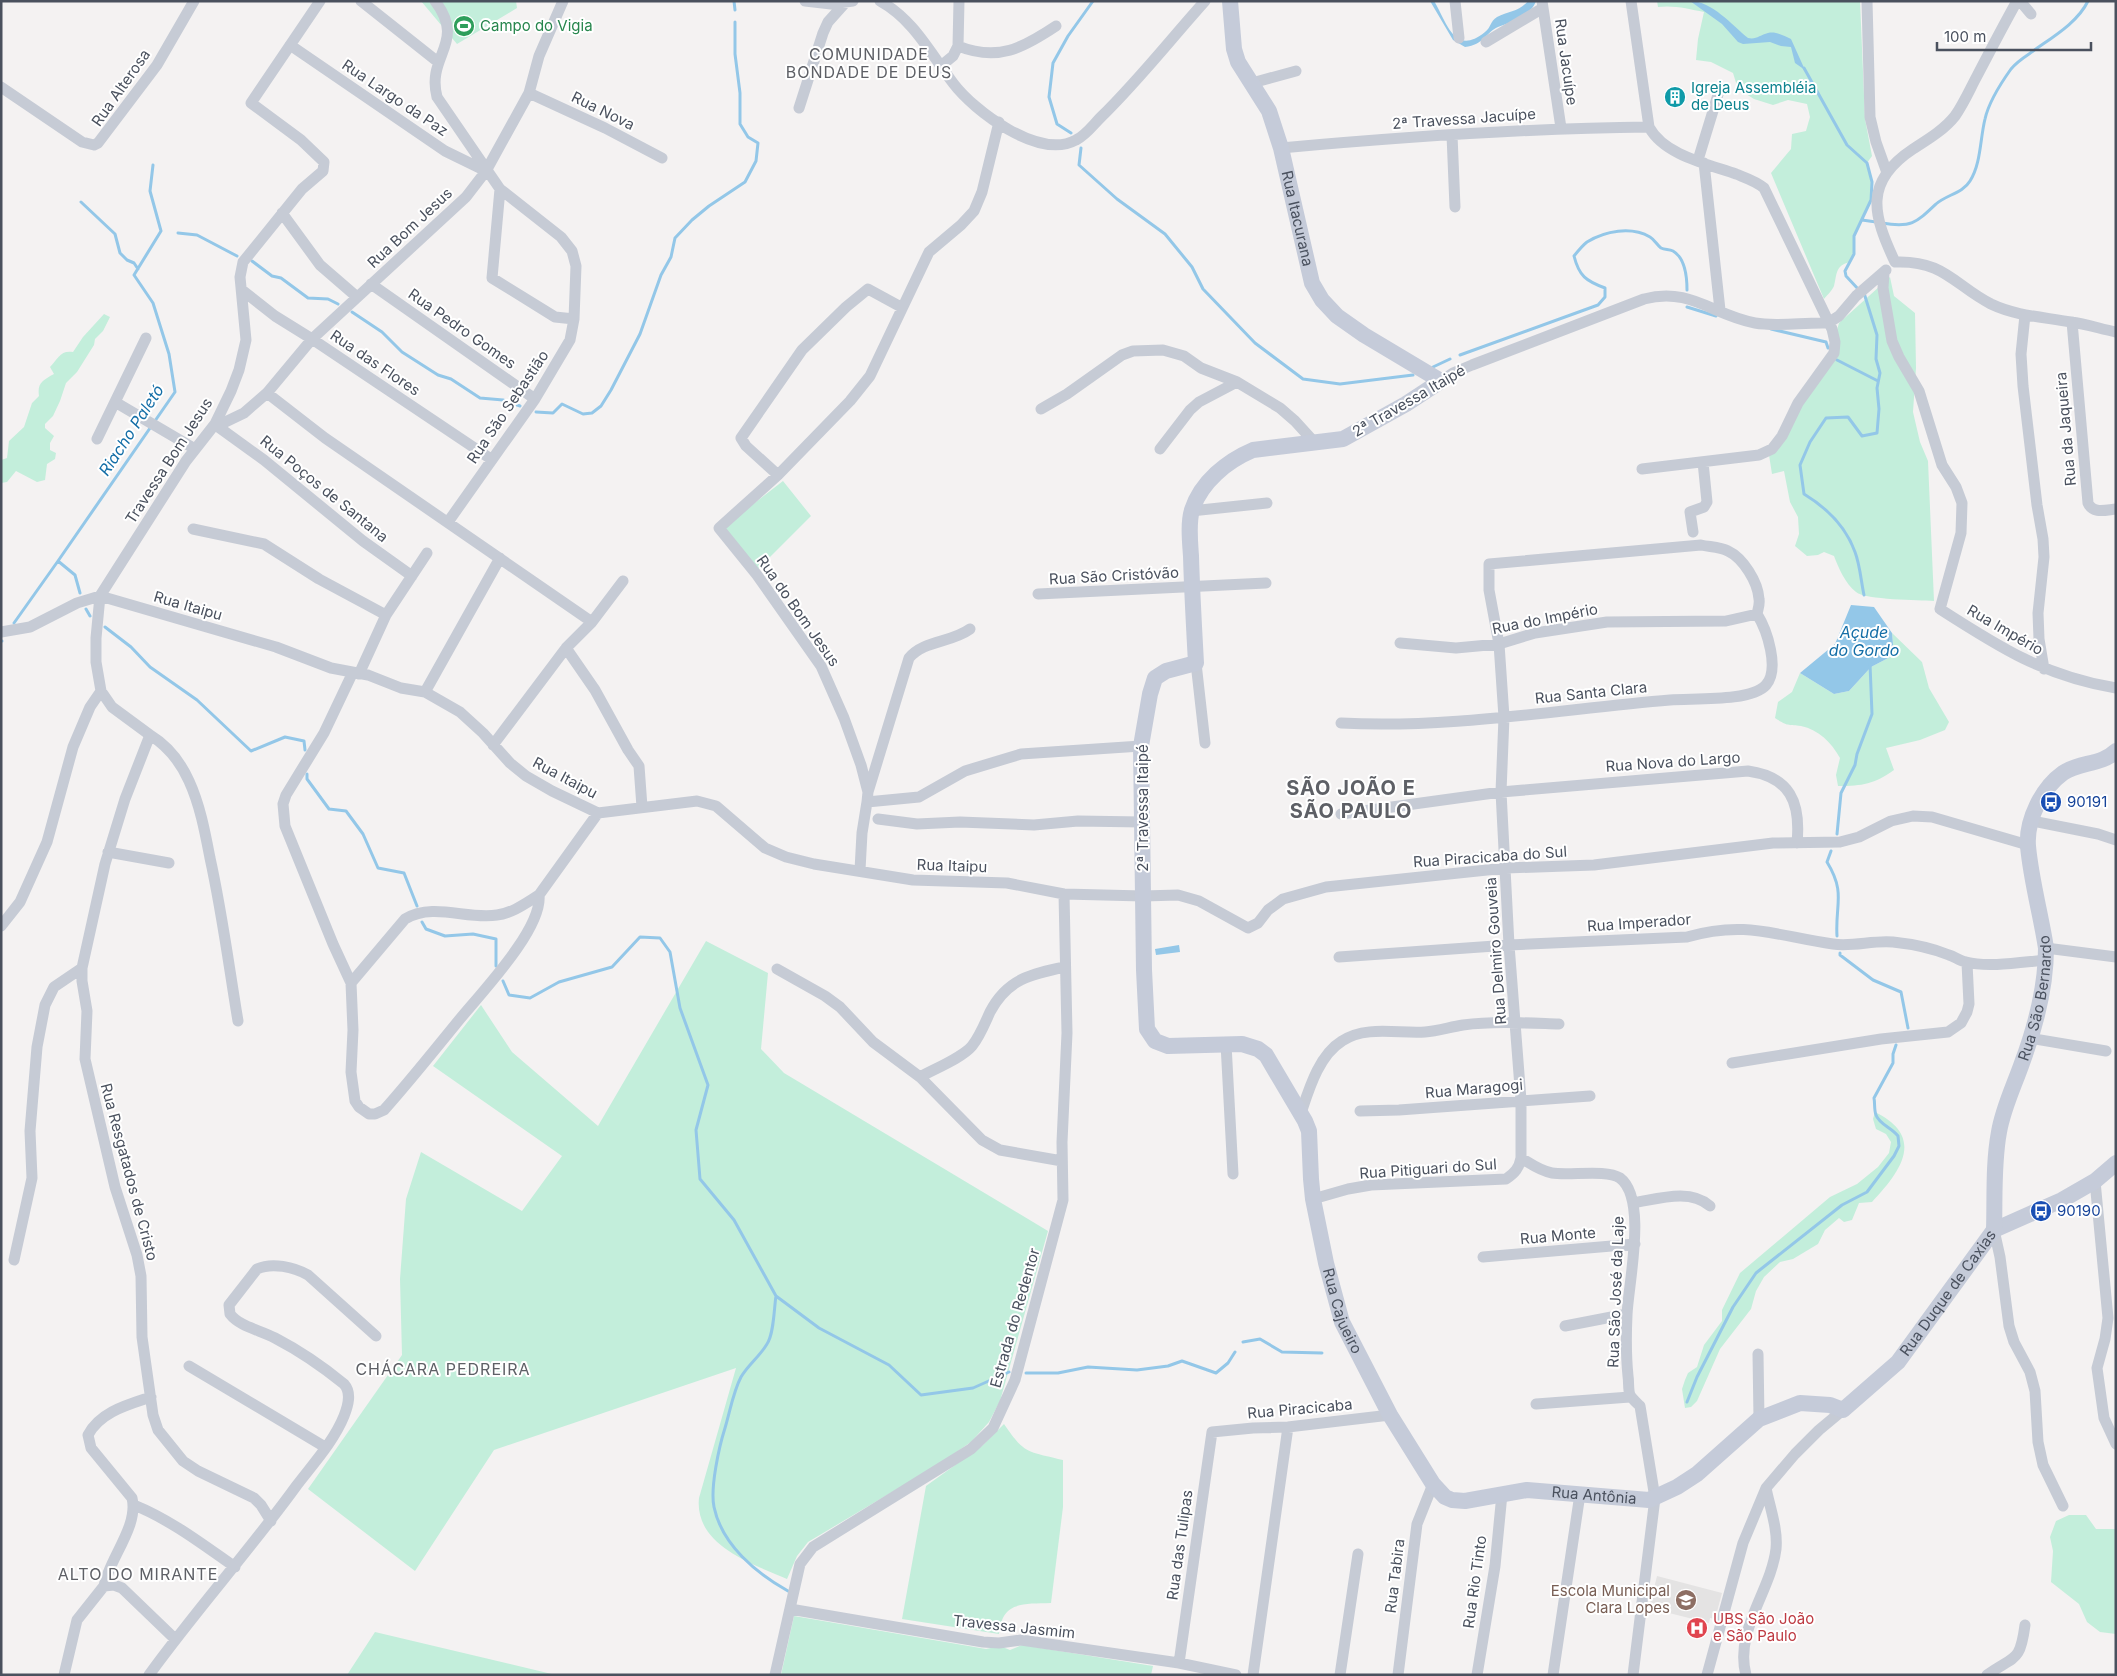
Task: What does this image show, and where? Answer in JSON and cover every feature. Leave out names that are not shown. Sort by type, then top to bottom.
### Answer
[{"type":"street","name":"Rua Alterosa","points":[[1,87],[82,142],[94,145],[98,143],[157,65],[194,1]]},
{"type":"street","points":[[290,45],[320,1]]},
{"type":"street","points":[[361,1],[438,62]]},
{"type":"street","name":"Rua São Sebastião","points":[[435,1],[447,20],[448,27],[448,36],[434,79],[437,97],[500,189],[561,237],[572,251],[576,266],[574,319],[570,340],[535,399],[448,522]]},
{"type":"street","name":"Rua Bom Jesus","points":[[216,425],[244,413],[267,393],[312,339],[466,197],[486,170],[530,93],[539,56],[563,1]]},
{"type":"street","points":[[805,1],[849,2]]},
{"type":"street","points":[[880,1],[903,16],[962,93],[973,103],[1020,135],[1044,145],[1069,143],[1076,140],[1120,99],[1205,1]]},
{"type":"street","points":[[942,65],[953,56],[958,46],[959,1]]},
{"type":"street","name":"Rua Itacurana","points":[[1230,1],[1234,49],[1240,67],[1269,111],[1281,148],[1312,282],[1322,300],[1337,316],[1364,335],[1441,381]]},
{"type":"street","points":[[1455,1],[1459,38]]},
{"type":"street","points":[[1631,1],[1649,127],[1659,142],[1701,162],[1749,179],[1764,188],[1834,334],[1834,352],[1798,403],[1778,443],[1772,449],[1759,455],[1642,469]]},
{"type":"street","points":[[1867,1],[1870,117],[1886,170]]},
{"type":"street","points":[[1894,262],[1877,217],[1877,199],[1886,170],[1953,118],[2018,1],[2031,14]]},
{"type":"street","points":[[799,108],[826,27],[849,2]]},
{"type":"street","points":[[1486,42],[1543,5]]},
{"type":"street","name":"Rua Jacuípe","points":[[1543,5],[1561,128]]},
{"type":"street","points":[[958,46],[972,52],[1001,53],[1016,49],[1038,39],[1056,26]]},
{"type":"street","name":"Travessa Bom Jesus","points":[[100,596],[195,449],[216,425],[239,370],[246,347],[247,330],[240,277],[243,262],[302,189],[323,171],[325,165],[301,140],[251,103],[290,45]]},
{"type":"street","name":"Rua Largo da Paz","points":[[290,45],[445,151],[486,170]]},
{"type":"street","points":[[1252,83],[1296,71]]},
{"type":"street","points":[[1720,88],[1701,162],[1720,310]]},
{"type":"street","name":"Rua Nova","points":[[530,93],[662,158]]},
{"type":"street","points":[[901,307],[868,289],[819,333],[795,359],[741,438],[746,446],[778,475],[850,401],[870,376],[901,307],[929,252],[961,225],[974,211],[982,192],[999,122]]},
{"type":"street","name":"2ª Travessa Jacuípe","points":[[1281,148],[1561,128],[1649,127]]},
{"type":"street","points":[[1452,135],[1455,207]]},
{"type":"street","points":[[500,189],[492,278],[555,317],[574,319]]},
{"type":"street","points":[[282,213],[320,264],[358,297]]},
{"type":"street","points":[[1828,323],[1839,316],[1866,286],[1894,262],[1909,261],[1942,272],[1992,304],[2025,315],[2072,322],[2116,332]]},
{"type":"street","name":"Rua Império","points":[[1884,272],[1883,288],[1892,341],[1899,357],[1917,386],[1942,465],[1956,487],[1962,503],[1961,533],[1940,609],[2019,658],[2044,669],[2084,682],[2116,688]]},
{"type":"street","name":"Rua Pedro Gomes","points":[[371,284],[535,399]]},
{"type":"street","name":"Rua das Flores","points":[[242,290],[275,316],[491,460]]},
{"type":"street","name":"2ª Travessa Itaipé","points":[[1313,1199],[1309,1131],[1301,1113],[1266,1055],[1250,1046],[1226,1044],[1168,1046],[1155,1041],[1147,1029],[1144,978],[1141,746],[1150,694],[1156,678],[1166,670],[1196,663],[1190,537],[1191,511],[1200,492],[1219,471],[1242,454],[1253,450],[1343,439],[1406,404],[1453,373],[1660,294],[1680,296],[1742,320],[1758,324],[1828,323]]},
{"type":"street","points":[[2025,315],[2021,354],[2023,386],[2037,505],[2044,539],[2038,613],[2039,639],[2044,669]]},
{"type":"street","name":"Rua da Jaqueira","points":[[2072,322],[2088,503],[2096,511],[2116,509]]},
{"type":"street","points":[[97,439],[146,338]]},
{"type":"street","points":[[1041,409],[1122,355],[1133,351],[1163,350],[1176,352],[1201,368],[1237,382],[1280,408],[1295,420],[1314,443]]},
{"type":"street","points":[[1160,449],[1190,410],[1200,402],[1237,382]]},
{"type":"street","points":[[267,393],[325,438],[592,622]]},
{"type":"street","points":[[115,402],[195,449]]},
{"type":"street","name":"Rua Poços de Santana","points":[[216,425],[264,460],[363,541],[412,576]]},
{"type":"street","points":[[1692,532],[1690,512],[1704,507],[1707,502],[1703,462]]},
{"type":"street","name":"Rua do Bom Jesus","points":[[778,475],[719,528],[757,575],[821,666],[858,756],[868,797]]},
{"type":"street","points":[[1191,511],[1267,503]]},
{"type":"street","points":[[193,528],[264,544],[319,579],[386,615]]},
{"type":"street","name":"Rua Delmiro Gouveia","points":[[1522,1158],[1521,1100],[1509,945],[1501,792],[1504,717],[1499,644],[1489,590],[1489,564],[1701,545],[1720,548],[1730,552],[1748,570],[1758,589],[1760,600],[1757,614]]},
{"type":"street","points":[[427,553],[386,615],[324,733],[290,786],[283,804],[285,826],[350,983],[354,1030],[352,1088],[354,1101],[364,1112],[375,1114],[384,1110],[500,972],[528,929],[538,909],[539,895]]},
{"type":"street","points":[[425,692],[500,558]]},
{"type":"street","points":[[493,744],[566,648],[592,622],[623,581]]},
{"type":"street","name":"Rua São Cristóvão","points":[[1038,594],[1266,583]]},
{"type":"street","points":[[1,632],[30,627],[77,603],[100,596],[96,662],[101,691],[112,707],[163,743],[189,780],[216,886],[238,1021]]},
{"type":"street","name":"Rua Itaipu","points":[[100,596],[276,647],[320,665],[356,673],[401,688],[425,692],[460,712],[510,763],[526,776],[598,813],[697,801],[706,802],[725,812],[765,848],[786,857],[814,864],[913,880],[1008,883],[1064,894],[1143,896]]},
{"type":"street","name":"Rua do Império","points":[[1400,644],[1456,648],[1499,644],[1535,633],[1607,622],[1726,621],[1757,614]]},
{"type":"street","name":"Rua Santa Clara","points":[[1341,723],[1395,725],[1504,717],[1642,702],[1746,696],[1757,692],[1771,678],[1772,664],[1765,626],[1757,614]]},
{"type":"street","points":[[860,870],[862,833],[868,797],[909,658],[920,648],[954,638],[970,629]]},
{"type":"street","points":[[566,648],[595,690],[628,750],[639,766],[642,807]]},
{"type":"street","points":[[1196,663],[1205,743]]},
{"type":"street","points":[[1,926],[20,902],[46,842],[73,747],[87,713],[101,691]]},
{"type":"street","name":"Rua Resgatados de Cristo","points":[[150,734],[124,800],[108,852],[82,968],[82,981],[87,1011],[85,1059],[115,1187],[137,1255],[141,1276],[142,1337],[158,1430],[183,1462],[254,1498],[271,1521]]},
{"type":"street","points":[[868,797],[912,799],[965,771],[1021,754],[1141,746]]},
{"type":"street","name":"Rua São Bernardo","points":[[1994,1230],[1999,1132],[2030,1038],[2039,1003],[2046,954],[2028,845],[2032,820],[2043,792],[2053,781],[2065,772],[2105,758],[2116,750]]},
{"type":"street","name":"Rua Nova do Largo","points":[[1341,814],[1501,792],[1748,771],[1778,781],[1790,795],[1796,814],[1798,830],[1796,843]]},
{"type":"street","points":[[350,983],[406,919],[413,915],[442,912],[497,916],[519,907],[539,895],[598,813]]},
{"type":"street","name":"Rua Piracicaba do Sul","points":[[1143,896],[1169,894],[1190,897],[1248,928],[1258,923],[1275,904],[1283,899],[1345,885],[1506,868],[1594,865],[1773,843],[1840,842],[1859,837],[1891,821],[1913,816],[1932,817],[2028,845]]},
{"type":"street","points":[[878,819],[917,824],[960,822],[1034,825],[1078,821],[1142,822]]},
{"type":"street","points":[[2032,820],[2098,834],[2116,840]]},
{"type":"street","points":[[108,852],[169,863]]},
{"type":"street","name":"Estrada do Redentor","points":[[775,1675],[800,1564],[813,1547],[971,1449],[992,1428],[1007,1402],[1015,1380],[1063,1200],[1062,1161],[1067,1033],[1064,894]]},
{"type":"street","name":"Rua Imperador","points":[[1339,956],[1509,945],[1687,937],[1720,929],[1752,929],[1834,944],[1878,941],[1895,942],[1932,949],[1967,963]]},
{"type":"street","points":[[1732,1063],[1881,1039],[1948,1032],[1962,1023],[1969,1004],[1967,963],[1988,964],[2046,954],[2116,957]]},
{"type":"street","points":[[920,1076],[972,1047],[1000,996],[1008,987],[1017,981],[1035,974],[1065,967]]},
{"type":"street","points":[[14,1260],[32,1178],[30,1130],[37,1047],[45,1005],[54,987],[82,968]]},
{"type":"street","points":[[776,969],[832,1001],[873,1042],[920,1076],[960,1120],[990,1146],[1007,1152],[1062,1161]]},
{"type":"street","points":[[1301,1113],[1308,1091],[1328,1054],[1342,1040],[1352,1036],[1373,1032],[1427,1032],[1464,1025],[1516,1022],[1559,1024]]},
{"type":"street","points":[[2030,1038],[2106,1052]]},
{"type":"street","points":[[1226,1044],[1233,1174]]},
{"type":"street","name":"Rua Maragogi","points":[[1360,1111],[1399,1110],[1590,1096]]},
{"type":"street","points":[[1522,1158],[1538,1169],[1550,1173],[1563,1175],[1585,1173],[1618,1177],[1626,1186],[1633,1203],[1672,1197],[1692,1197],[1699,1198],[1710,1206]]},
{"type":"street","name":"Rua Pitiguari do Sul","points":[[1313,1199],[1348,1189],[1371,1186],[1506,1179],[1516,1170],[1522,1158]]},
{"type":"street","name":"Rua Duque de Caxias","points":[[1843,1410],[1898,1362],[1994,1230],[2062,1200],[2095,1181],[2116,1163]]},
{"type":"street","points":[[2095,1181],[2112,1319],[2098,1368],[2104,1418],[2116,1444]]},
{"type":"street","name":"Rua Cajueiro","points":[[1313,1199],[1326,1263],[1342,1322],[1390,1415]]},
{"type":"street","name":"Rua São José da Laje","points":[[1633,1203],[1635,1244],[1627,1314],[1626,1357],[1630,1397],[1640,1406],[1655,1498],[1646,1585],[1633,1675]]},
{"type":"street","points":[[1994,1230],[2000,1257],[2009,1326],[2014,1342],[2030,1372],[2035,1391],[2038,1442],[2043,1465],[2063,1506]]},
{"type":"street","name":"Rua Monte","points":[[1483,1257],[1635,1244]]},
{"type":"street","points":[[149,1675],[175,1639],[271,1521],[325,1447],[344,1416],[348,1405],[348,1388],[327,1370],[273,1337],[239,1322],[230,1314],[229,1305],[257,1270],[262,1267],[298,1269],[308,1275],[376,1336]]},
{"type":"street","points":[[1565,1326],[1627,1314]]},
{"type":"street","points":[[1758,1354],[1759,1419]]},
{"type":"street","points":[[189,1366],[325,1447]]},
{"type":"street","points":[[64,1675],[77,1620],[104,1586],[106,1575],[120,1548],[131,1520],[134,1505],[132,1498],[91,1448],[88,1435],[95,1424],[109,1413],[151,1397]]},
{"type":"street","points":[[1536,1404],[1630,1397]]},
{"type":"street","name":"Rua Antônia","points":[[1390,1415],[1433,1484],[1446,1497],[1452,1500],[1476,1500],[1527,1490],[1643,1500],[1655,1498],[1697,1474],[1759,1419],[1800,1403],[1830,1405],[1843,1410]]},
{"type":"street","points":[[1707,1675],[1743,1543],[1766,1488],[1813,1436],[1843,1410]]},
{"type":"street","name":"Rua Piracicaba","points":[[1212,1432],[1288,1427],[1390,1415]]},
{"type":"street","points":[[1253,1675],[1288,1427]]},
{"type":"street","name":"Rua das Tulipas","points":[[1179,1663],[1212,1432]]},
{"type":"street","name":"Rua Tabira","points":[[1398,1675],[1417,1524],[1433,1484]]},
{"type":"street","points":[[1746,1675],[1743,1666],[1750,1623],[1770,1574],[1776,1551],[1777,1539],[1766,1488]]},
{"type":"street","name":"Rua Rio Tinto","points":[[1476,1675],[1495,1566],[1502,1494]]},
{"type":"street","points":[[1554,1675],[1580,1494]]},
{"type":"street","points":[[134,1505],[174,1524],[235,1566]]},
{"type":"street","points":[[1340,1675],[1358,1554]]},
{"type":"street","points":[[104,1586],[114,1585],[122,1588],[175,1639]]},
{"type":"street","name":"Travessa Jasmim","points":[[790,1609],[984,1642],[999,1643],[1021,1640],[1179,1663],[1236,1675]]},
{"type":"street","points":[[1987,1675],[2015,1658],[2020,1652],[2025,1625]]},
{"type":"shaded area","name":"Escola Municipal Clara Lopes","points":[[1657,1576],[1722,1593],[1715,1619],[1710,1618],[1709,1623],[1649,1608]]},
{"type":"green space","name":"Campo do Vigia","points":[[421,1],[516,1],[517,8],[457,44]]},
{"type":"green space","points":[[1657,1],[1860,1],[1865,119],[1872,156],[1867,163],[1872,182],[1871,200],[1854,236],[1855,247],[1850,262],[1845,263],[1839,268],[1834,286],[1824,299],[1771,173],[1791,149],[1792,134],[1806,131],[1810,117],[1807,104],[1788,100],[1773,105],[1754,99],[1738,89],[1733,73],[1711,62],[1696,60],[1704,12],[1676,7],[1658,7]]},
{"type":"green space","points":[[1890,277],[1894,296],[1915,313],[1916,368],[1913,412],[1920,442],[1928,461],[1934,601],[1862,595],[1856,592],[1846,580],[1834,556],[1824,552],[1818,555],[1807,556],[1795,546],[1799,534],[1798,517],[1790,502],[1784,471],[1772,474],[1769,455],[1801,405],[1824,375],[1839,323]]},
{"type":"green space","points":[[104,314],[110,317],[103,331],[95,339],[94,345],[77,372],[66,383],[53,416],[45,424],[45,428],[54,436],[50,443],[50,450],[56,453],[55,459],[47,464],[45,480],[37,482],[16,471],[7,482],[1,483],[1,460],[7,458],[9,441],[24,427],[32,403],[39,396],[39,388],[42,382],[54,374],[50,367],[65,352],[73,352],[83,337]]},
{"type":"green space","points":[[783,481],[811,516],[757,570],[722,528]]},
{"type":"green space","points":[[1892,633],[1922,662],[1929,688],[1949,722],[1945,730],[1920,740],[1886,748],[1894,770],[1887,775],[1868,783],[1838,786],[1836,775],[1840,758],[1833,747],[1813,730],[1786,724],[1775,718],[1778,702],[1792,692],[1800,673],[1834,694],[1849,691],[1871,667],[1894,655]]},
{"type":"green space","points":[[706,941],[768,973],[761,1049],[784,1073],[1048,1231],[1000,1401],[989,1422],[971,1442],[939,1464],[808,1542],[797,1556],[787,1579],[758,1567],[728,1550],[715,1540],[706,1528],[700,1514],[699,1498],[736,1368],[494,1450],[415,1571],[308,1489],[402,1355],[400,1279],[406,1199],[421,1152],[522,1211],[562,1156],[433,1066],[481,1005],[512,1052],[598,1126]]},
{"type":"green space","points":[[1875,1112],[1891,1122],[1900,1132],[1904,1143],[1904,1155],[1892,1178],[1872,1202],[1859,1203],[1852,1220],[1844,1222],[1839,1218],[1825,1230],[1818,1244],[1793,1259],[1780,1262],[1764,1277],[1756,1291],[1751,1309],[1720,1349],[1697,1401],[1691,1407],[1685,1408],[1682,1389],[1685,1380],[1688,1373],[1697,1367],[1704,1345],[1722,1321],[1722,1310],[1740,1273],[1830,1197],[1857,1184],[1878,1167],[1889,1153],[1891,1142],[1886,1134],[1876,1129],[1873,1119]]},
{"type":"green space","points":[[1004,1424],[1023,1447],[1034,1453],[1063,1460],[1063,1507],[1051,1603],[1016,1606],[1009,1610],[1004,1615],[999,1634],[902,1619],[926,1486],[983,1445]]},
{"type":"green space","points":[[2069,1515],[2086,1515],[2096,1529],[2116,1529],[2116,1634],[2100,1632],[2087,1622],[2079,1604],[2051,1582],[2053,1551],[2050,1537],[2056,1521]]},
{"type":"green space","points":[[794,1616],[986,1649],[1000,1646],[1010,1650],[1022,1645],[1153,1666],[1151,1675],[781,1675]]},
{"type":"green space","points":[[375,1632],[556,1675],[347,1675]]},
{"type":"water","points":[[1430,1],[1434,1],[1453,34],[1459,39],[1466,41],[1474,39],[1485,32],[1497,17],[1525,5],[1528,1],[1536,1],[1530,11],[1514,21],[1494,29],[1476,44],[1465,47],[1453,40]]},
{"type":"water","points":[[1690,1],[1698,2],[1714,9],[1748,38],[1756,38],[1774,33],[1791,39],[1805,70],[1795,63],[1791,47],[1770,42],[1743,44],[1738,42],[1722,24]]},
{"type":"water","name":"Açude do Gordo","points":[[1851,605],[1874,607],[1892,633],[1894,655],[1871,667],[1849,691],[1834,694],[1800,673],[1835,644]]},
{"type":"water","points":[[1179,945],[1180,952],[1156,955],[1155,949]]},
{"type":"waterway","points":[[734,1],[735,10]]},
{"type":"waterway","points":[[1071,133],[1057,124],[1049,97],[1053,63],[1068,36],[1093,1]]},
{"type":"waterway","points":[[1882,223],[1900,225],[1912,223],[1940,201],[1967,185],[1976,167],[1987,112],[2003,80],[2017,63],[2070,24],[2088,1]]},
{"type":"waterway","points":[[536,412],[553,413],[562,404],[583,414],[592,413],[601,406],[640,334],[661,275],[671,257],[675,238],[709,206],[745,182],[756,161],[758,143],[748,137],[740,124],[740,93],[735,54],[735,22]]},
{"type":"waterway","points":[[1804,68],[1847,145],[1867,163],[1872,182],[1871,200],[1854,236],[1854,254],[1845,271],[1846,276],[1859,290]]},
{"type":"waterway","points":[[1081,148],[1079,165],[1117,199],[1165,234],[1192,267],[1203,289],[1255,343],[1303,379],[1340,384],[1413,375]]},
{"type":"waterway","name":"Riacho Paletó","points":[[58,561],[175,392],[169,354],[153,303],[134,275],[161,231],[150,191],[153,165]]},
{"type":"waterway","points":[[81,202],[115,234],[120,253],[127,260],[134,263],[138,269]]},
{"type":"waterway","points":[[1862,220],[1876,222]]},
{"type":"waterway","points":[[1460,355],[1598,305],[1605,297],[1605,288],[1584,277],[1578,268],[1574,256],[1587,242],[1602,235],[1618,231],[1635,232],[1652,238],[1661,248],[1673,251],[1683,263],[1687,290]]},
{"type":"waterway","points":[[178,233],[197,235],[237,256]]},
{"type":"waterway","points":[[252,261],[272,276],[281,278],[308,298],[328,299],[338,304]]},
{"type":"waterway","points":[[1864,293],[1877,335],[1876,359],[1880,373],[1877,388],[1879,409],[1877,433],[1862,436],[1848,417],[1826,418],[1810,442],[1800,465],[1804,494],[1835,519],[1851,543],[1858,562],[1864,595]]},
{"type":"waterway","points":[[1687,307],[1716,316]]},
{"type":"waterway","points":[[352,312],[382,332],[402,352],[438,375],[451,379],[480,398],[503,400],[520,406]]},
{"type":"waterway","points":[[1771,329],[1826,342],[1828,348]]},
{"type":"waterway","points":[[1433,367],[1450,359]]},
{"type":"waterway","points":[[1837,360],[1878,381]]},
{"type":"waterway","points":[[14,623],[58,561],[75,575],[80,593]]},
{"type":"waterway","points":[[86,609],[90,616]]},
{"type":"waterway","points":[[105,627],[131,647],[150,667],[197,700],[251,751],[285,737],[304,741],[305,750]]},
{"type":"waterway","points":[[1837,834],[1841,793],[1855,765],[1857,754],[1872,714],[1870,664]]},
{"type":"waterway","points":[[307,774],[307,779],[329,809],[346,811],[363,834],[378,868],[404,873],[417,906]]},
{"type":"waterway","points":[[1831,851],[1827,862],[1833,873],[1838,891],[1837,936]]},
{"type":"waterway","points":[[422,922],[426,929],[445,936],[473,934],[496,939],[496,966]]},
{"type":"waterway","points":[[503,981],[509,995],[530,998],[559,982],[612,967],[640,937],[660,938],[670,952],[680,1008],[708,1085],[696,1130],[700,1179],[734,1220],[776,1296],[819,1328],[889,1365],[921,1395],[973,1388],[1009,1372]]},
{"type":"waterway","points":[[1840,953],[1840,955],[1873,980],[1901,992],[1908,1028]]},
{"type":"waterway","points":[[1687,1402],[1697,1377],[1733,1307],[1756,1273],[1842,1205],[1867,1192],[1894,1156],[1899,1146],[1898,1136],[1876,1115],[1874,1098],[1893,1063],[1896,1045]]},
{"type":"waterway","points":[[776,1296],[769,1340],[738,1383],[718,1456],[713,1499],[718,1521],[732,1546],[764,1576],[788,1591]]},
{"type":"waterway","points":[[1243,1342],[1260,1339],[1282,1352],[1322,1353]]},
{"type":"waterway","points":[[1026,1373],[1058,1373],[1088,1367],[1137,1370],[1168,1366],[1182,1361],[1216,1373],[1228,1363],[1235,1352]]},
{"type":"place","name":"Campo do Vigia","points":[[464,26]]},
{"type":"place","name":"Igreja Assembléia de Deus","points":[[1675,97]]},
{"type":"place","name":"90191","points":[[2051,802]]},
{"type":"place","name":"90190","points":[[2041,1211]]},
{"type":"place","name":"Escola Municipal Clara Lopes","points":[[1686,1600]]},
{"type":"place","name":"UBS São João e São Paulo","points":[[1697,1628]]},
{"type":"district","name":"COMUNIDADE BONDADE DE DEUS","points":[[869,63]]},
{"type":"district","name":"SÃO JOÃO E SÃO PAULO","points":[[1351,800]]},
{"type":"district","name":"CHÁCARA PEDREIRA","points":[[443,1369]]},
{"type":"district","name":"ALTO DO MIRANTE","points":[[138,1574]]}]
